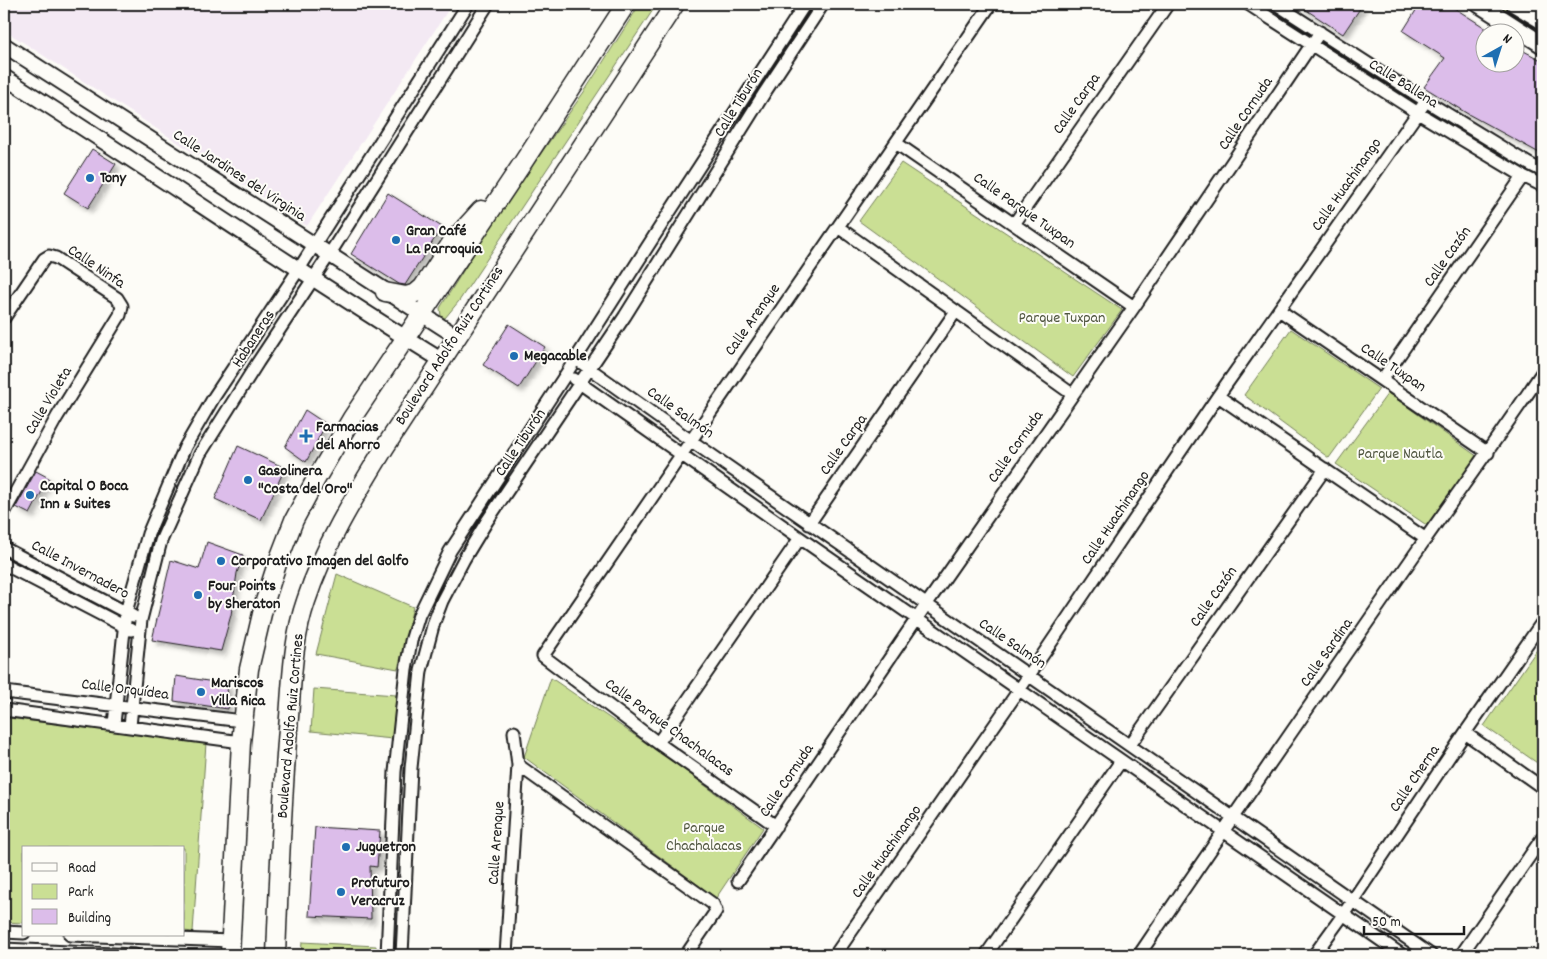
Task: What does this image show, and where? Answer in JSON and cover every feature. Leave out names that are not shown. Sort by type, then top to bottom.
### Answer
[{"type":"main road","points":[[230,948],[240,742],[248,669],[277,564],[294,520],[316,478],[352,418],[520,167],[626,4]]},
{"type":"main road","name":"Boulevard Adolfo Ruiz Cortines","points":[[276,955],[286,749],[298,637],[305,603],[319,568],[346,512],[385,447],[675,4]]},
{"type":"main road","points":[[1479,4],[1543,46]]},
{"type":"main road","points":[[1515,4],[1543,21]]},
{"type":"main road","points":[[384,292],[406,296],[423,287],[452,242],[520,167]]},
{"type":"street","name":"Habaneras","points":[[114,724],[126,612],[148,534],[185,447],[214,397],[299,269],[468,4]]},
{"type":"street","name":"Habaneras","points":[[130,726],[141,620],[161,541],[200,454],[488,4]]},
{"type":"street","name":"Calle Tiburón","points":[[387,955],[396,772],[406,668],[411,641],[419,615],[450,550],[576,359],[805,4]]},
{"type":"street","name":"Calle Tiburón","points":[[402,955],[411,768],[422,671],[434,622],[444,595],[464,559],[625,316],[765,92],[823,4]]},
{"type":"street","name":"Calle Arenque","points":[[543,656],[991,4]]},
{"type":"street","name":"Calle Carpa","points":[[1014,224],[1168,4]]},
{"type":"street","name":"Calle Ballena","points":[[1248,4],[1418,113],[1543,186]]},
{"type":"street","name":"Calle Ballena","points":[[1276,4],[1426,101],[1543,171]]},
{"type":"street","name":"Calle Cornuda","points":[[738,881],[917,618],[1134,307],[1320,32]]},
{"type":"street","name":"Calle Jardines del Virginia","points":[[4,45],[384,292],[456,336]]},
{"type":"street","points":[[4,77],[441,360]]},
{"type":"street","name":"Calle Huachinango","points":[[835,955],[1019,690],[1218,396],[1426,101]]},
{"type":"street","points":[[392,121],[407,131]]},
{"type":"street","name":"Calle Parque Tuxpan","points":[[896,143],[1134,307]]},
{"type":"street","name":"Calle Cazón","points":[[1382,380],[1523,176]]},
{"type":"street","points":[[838,227],[1072,394]]},
{"type":"street","name":"Calle Ninfa","points":[[4,318],[44,259],[49,256],[56,258],[117,298],[122,306]]},
{"type":"street","name":"Calle Violeta","points":[[4,513],[57,417],[120,315],[122,306]]},
{"type":"street","name":"Calle Tuxpan","points":[[1279,310],[1488,453]]},
{"type":"street","name":"Calle Carpa","points":[[809,524],[956,311]]},
{"type":"street","name":"Calle Salmón","points":[[576,359],[809,524],[1130,744],[1431,955]]},
{"type":"street","name":"Calle Sardina","points":[[1139,955],[1233,816],[1488,453],[1543,370]]},
{"type":"street","name":"Calle Salmón","points":[[566,374],[1222,832],[1402,955]]},
{"type":"street","points":[[1218,396],[1426,539]]},
{"type":"street","name":"Calle Cazón","points":[[1130,744],[1325,469]]},
{"type":"street","points":[[658,743],[800,538]]},
{"type":"street","name":"Calle Invernadero","points":[[4,548],[141,620]]},
{"type":"street","name":"Calle Invernadero","points":[[4,564],[139,634]]},
{"type":"street","name":"Calle Cherna","points":[[1314,955],[1543,621]]},
{"type":"street","name":"Calle Parque Chachalacas","points":[[543,656],[658,743],[776,826]]},
{"type":"street","name":"Calle Orquídea","points":[[4,692],[116,704],[242,721]]},
{"type":"street","points":[[4,710],[240,742]]},
{"type":"street","name":"Calle Arenque","points":[[506,955],[518,765],[514,732]]},
{"type":"street","points":[[1465,733],[1543,788]]},
{"type":"street","points":[[986,955],[1121,761]]},
{"type":"street","points":[[518,765],[716,907],[714,915],[686,955]]},
{"type":"street","points":[[1461,955],[1543,837]]},
{"type":"street","points":[[4,932],[22,933]]},
{"type":"street","points":[[87,936],[123,937],[230,948]]},
{"type":"street","points":[[103,954],[104,937]]},
{"type":"street","points":[[121,955],[123,937]]},
{"type":"street","points":[[4,949],[135,955]]},
{"type":"shaded area","points":[[4,4],[452,4],[307,226],[4,30]]},
{"type":"green space","points":[[640,4],[657,4],[459,301],[445,318],[441,316],[440,308],[498,215],[586,89]]},
{"type":"green space","points":[[1497,4],[1507,4],[1543,26],[1543,32]]},
{"type":"green space","name":"Parque Tuxpan","points":[[901,163],[1122,310],[1073,377],[859,221]]},
{"type":"green space","points":[[1291,329],[1379,389],[1329,458],[1244,395]]},
{"type":"green space","name":"Parque Nautla","points":[[1388,393],[1478,457],[1428,526],[1336,464]]},
{"type":"green space","points":[[337,574],[413,607],[398,669],[316,654]]},
{"type":"green space","points":[[1543,641],[1543,767],[1484,726]]},
{"type":"green space","name":"Parque Chachalacas","points":[[551,678],[665,756],[763,828],[716,898],[524,757]]},
{"type":"green space","points":[[314,689],[396,695],[393,739],[311,731]]},
{"type":"green space","points":[[5,719],[206,743],[193,932],[185,931],[185,846],[22,846],[22,923],[4,922]]},
{"type":"green space","points":[[302,942],[376,946],[376,955],[301,955]]},
{"type":"building","points":[[1297,4],[1363,4],[1343,34]]},
{"type":"building","points":[[1420,4],[1448,4],[1476,22],[1474,22],[1474,72],[1524,72],[1524,51],[1543,61],[1543,155],[1468,114],[1424,87],[1445,58],[1403,31]]},
{"type":"building","name":"Tony","points":[[92,149],[116,164],[88,208],[64,193]]},
{"type":"building","name":"Gran Café La Parroquia","points":[[388,193],[442,227],[405,285],[399,284],[351,254]]},
{"type":"building","name":"Megacable","points":[[509,324],[545,347],[519,388],[483,365]]},
{"type":"building","name":"Farmacias del Ahorro","points":[[305,410],[326,424],[306,462],[285,447]]},
{"type":"building","points":[[238,446],[285,468],[261,520],[215,499]]},
{"type":"building","points":[[36,471],[49,478],[30,514],[16,507]]},
{"type":"building","name":"Four Points by Sheraton","points":[[207,542],[243,555],[237,573],[231,615],[221,651],[152,640],[171,560],[199,569]]},
{"type":"building","name":"Mariscos Villa Rica","points":[[176,676],[227,684],[228,709],[174,701]]},
{"type":"building","points":[[315,827],[380,831],[377,867],[370,866],[371,919],[309,916]]},
{"type":"place","name":"Tony","points":[[90,178]]},
{"type":"place","name":"Gran Café La Parroquia","points":[[396,240]]},
{"type":"place","name":"Megacable","points":[[514,356]]},
{"type":"place","name":"Farmacias del Ahorro","points":[[306,436]]},
{"type":"place","name":"Gasolinera \"Costa del Oro\"","points":[[248,480]]},
{"type":"place","name":"Capital O Boca Inn & Suites","points":[[30,495]]},
{"type":"place","name":"Corporativo Imagen del Golfo","points":[[221,561]]},
{"type":"place","name":"Four Points by Sheraton","points":[[198,595]]},
{"type":"place","name":"Mariscos Villa Rica","points":[[201,692]]},
{"type":"place","name":"Juguetron","points":[[346,847]]},
{"type":"place","name":"Profuturo Veracruz","points":[[341,892]]}]
